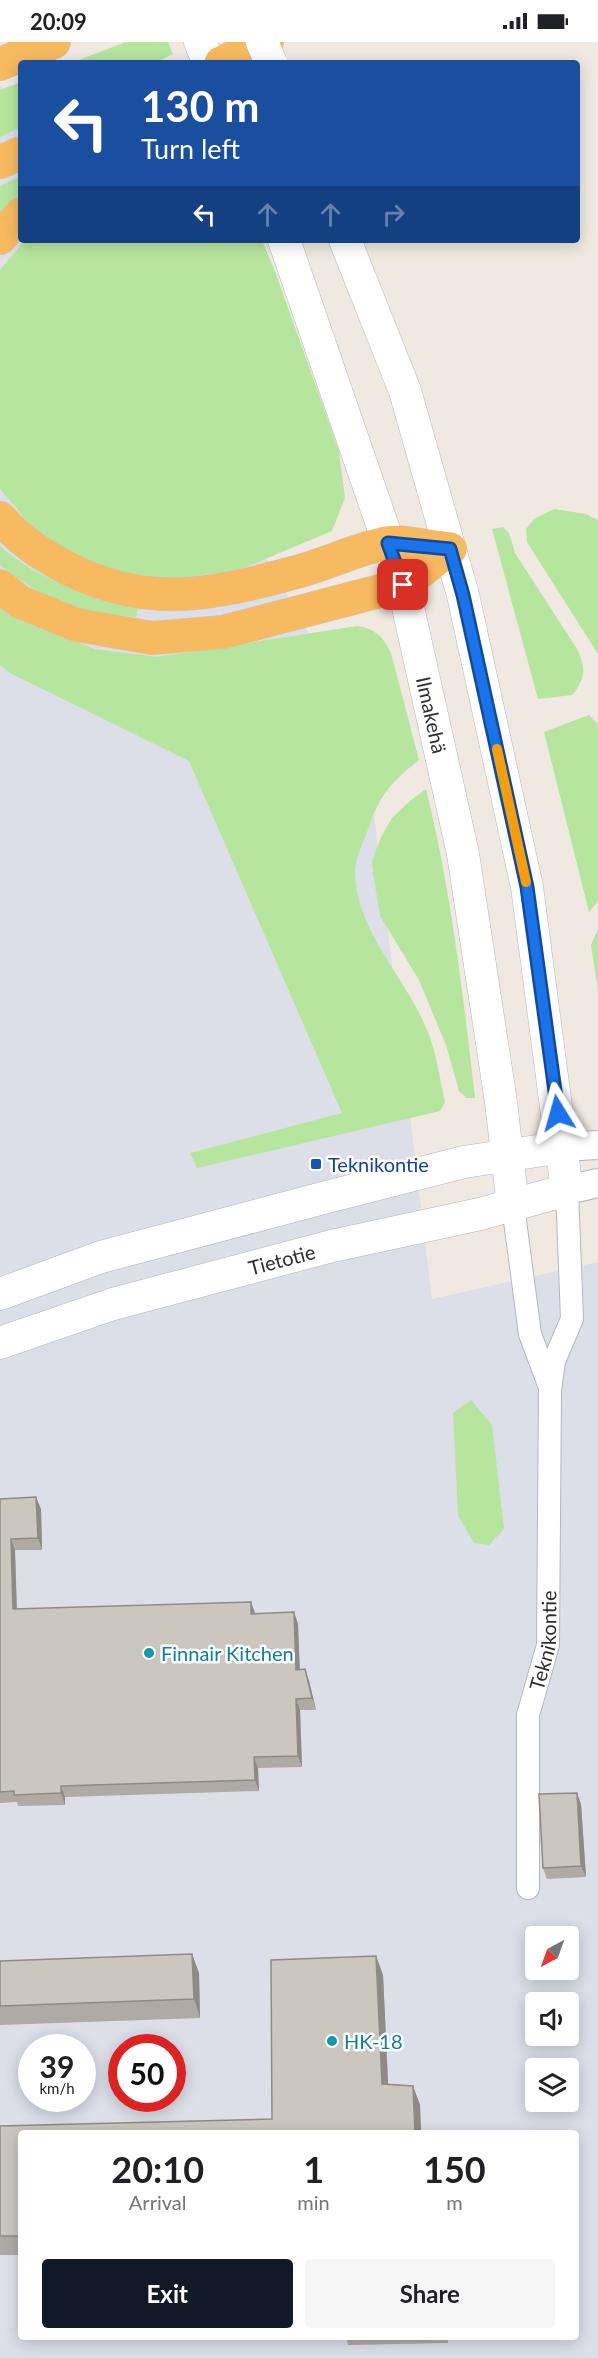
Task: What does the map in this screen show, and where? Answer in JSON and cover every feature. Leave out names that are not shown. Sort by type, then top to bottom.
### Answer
[{"type":"highway","points":[[0,64],[54,42]]},
{"type":"highway","points":[[228,60],[267,42]]},
{"type":"highway","points":[[0,162],[18,154]]},
{"type":"highway","points":[[0,238],[18,217]]},
{"type":"highway","points":[[0,518],[40,554],[95,582],[118,589],[153,595],[189,595],[232,588],[301,571],[388,543],[450,549]]},
{"type":"highway","points":[[0,586],[20,602],[77,625],[152,638],[223,632],[403,585],[450,549]]},
{"type":"main road","points":[[200,42],[208,60]]},
{"type":"main road","points":[[262,42],[270,60]]},
{"type":"main road","name":"Ilmakehä","points":[[285,243],[403,585],[463,854],[508,1155],[513,1206]]},
{"type":"main road","points":[[346,243],[405,391],[463,595],[527,887],[567,1190]]},
{"type":"main road","points":[[0,1293],[101,1257],[169,1238],[464,1162],[563,1147]]},
{"type":"main road","name":"Tietotie","points":[[0,1343],[113,1304],[332,1246],[513,1206],[567,1190]]},
{"type":"street","points":[[563,1147],[598,1145]]},
{"type":"street","points":[[567,1190],[598,1183]]},
{"type":"street","name":"Teknikontie","points":[[528,1888],[528,1715],[548,1645],[550,1390],[554,1361],[572,1319],[567,1190]]},
{"type":"street","name":"Teknikontie","points":[[513,1206],[530,1334],[550,1390]]},
{"type":"shaded area","points":[[0,84],[18,117],[18,243],[90,243],[364,731],[432,1299],[598,1262],[598,2358],[0,2358]]},
{"type":"green space","points":[[126,42],[168,42],[173,54],[161,60],[79,60]]},
{"type":"green space","points":[[18,83],[18,128],[0,137],[0,90]]},
{"type":"green space","points":[[18,177],[18,197],[0,218],[0,186]]},
{"type":"green space","points":[[22,243],[263,243],[339,451],[345,498],[332,531],[239,570],[158,581],[89,565],[33,528],[0,489],[0,270]]},
{"type":"green space","points":[[554,509],[586,514],[598,520],[598,654],[527,542],[526,529],[534,519]]},
{"type":"green space","points":[[503,527],[509,533],[515,553],[580,656],[583,667],[582,678],[572,695],[538,699],[492,529]]},
{"type":"green space","points":[[0,546],[16,559],[48,578],[83,591],[139,605],[136,617],[90,613],[42,594],[0,565]]},
{"type":"green space","points":[[0,606],[19,620],[95,649],[157,657],[357,626],[369,629],[382,638],[391,653],[419,760],[393,783],[376,809],[356,861],[357,893],[373,935],[409,995],[429,1035],[445,1102],[440,1111],[197,1168],[190,1153],[342,1113],[189,761],[10,673],[0,665]]},
{"type":"green space","points":[[589,715],[598,724],[598,901],[589,912],[544,732]]},
{"type":"green space","points":[[426,789],[443,865],[461,981],[475,1098],[467,1098],[459,1091],[446,1045],[419,980],[380,916],[373,873],[372,861],[381,837],[392,818]]},
{"type":"green space","points":[[598,929],[598,990],[591,945]]},
{"type":"green space","points":[[471,1400],[492,1425],[504,1529],[489,1545],[474,1543],[458,1515],[453,1413]]},
{"type":"building","name":"Finnair Kitchen","points":[[36,1497],[38,1538],[11,1539],[13,1609],[251,1602],[251,1614],[294,1612],[296,1670],[305,1669],[312,1698],[296,1699],[298,1756],[254,1757],[255,1780],[61,1786],[61,1793],[14,1795],[14,1791],[0,1792],[0,1499]]},
{"type":"building","points":[[577,1793],[581,1866],[543,1868],[539,1794]]},
{"type":"building","points":[[192,1954],[194,1999],[0,2006],[0,1961]]},
{"type":"building","name":"HK-18","points":[[376,1956],[382,2084],[413,2086],[415,2130],[18,2130],[18,2236],[0,2236],[0,2126],[272,2119],[271,1960]]},
{"type":"slow traffic","points":[[497,749],[526,882]]},
{"type":"place","name":"Teknikontie","points":[[316,1164]]},
{"type":"place","name":"Finnair Kitchen","points":[[149,1653]]},
{"type":"place","name":"HK-18","points":[[332,2041]]},
{"type":"route","points":[[403,585],[388,543],[450,549],[463,595],[527,887],[558,1113]]}]
